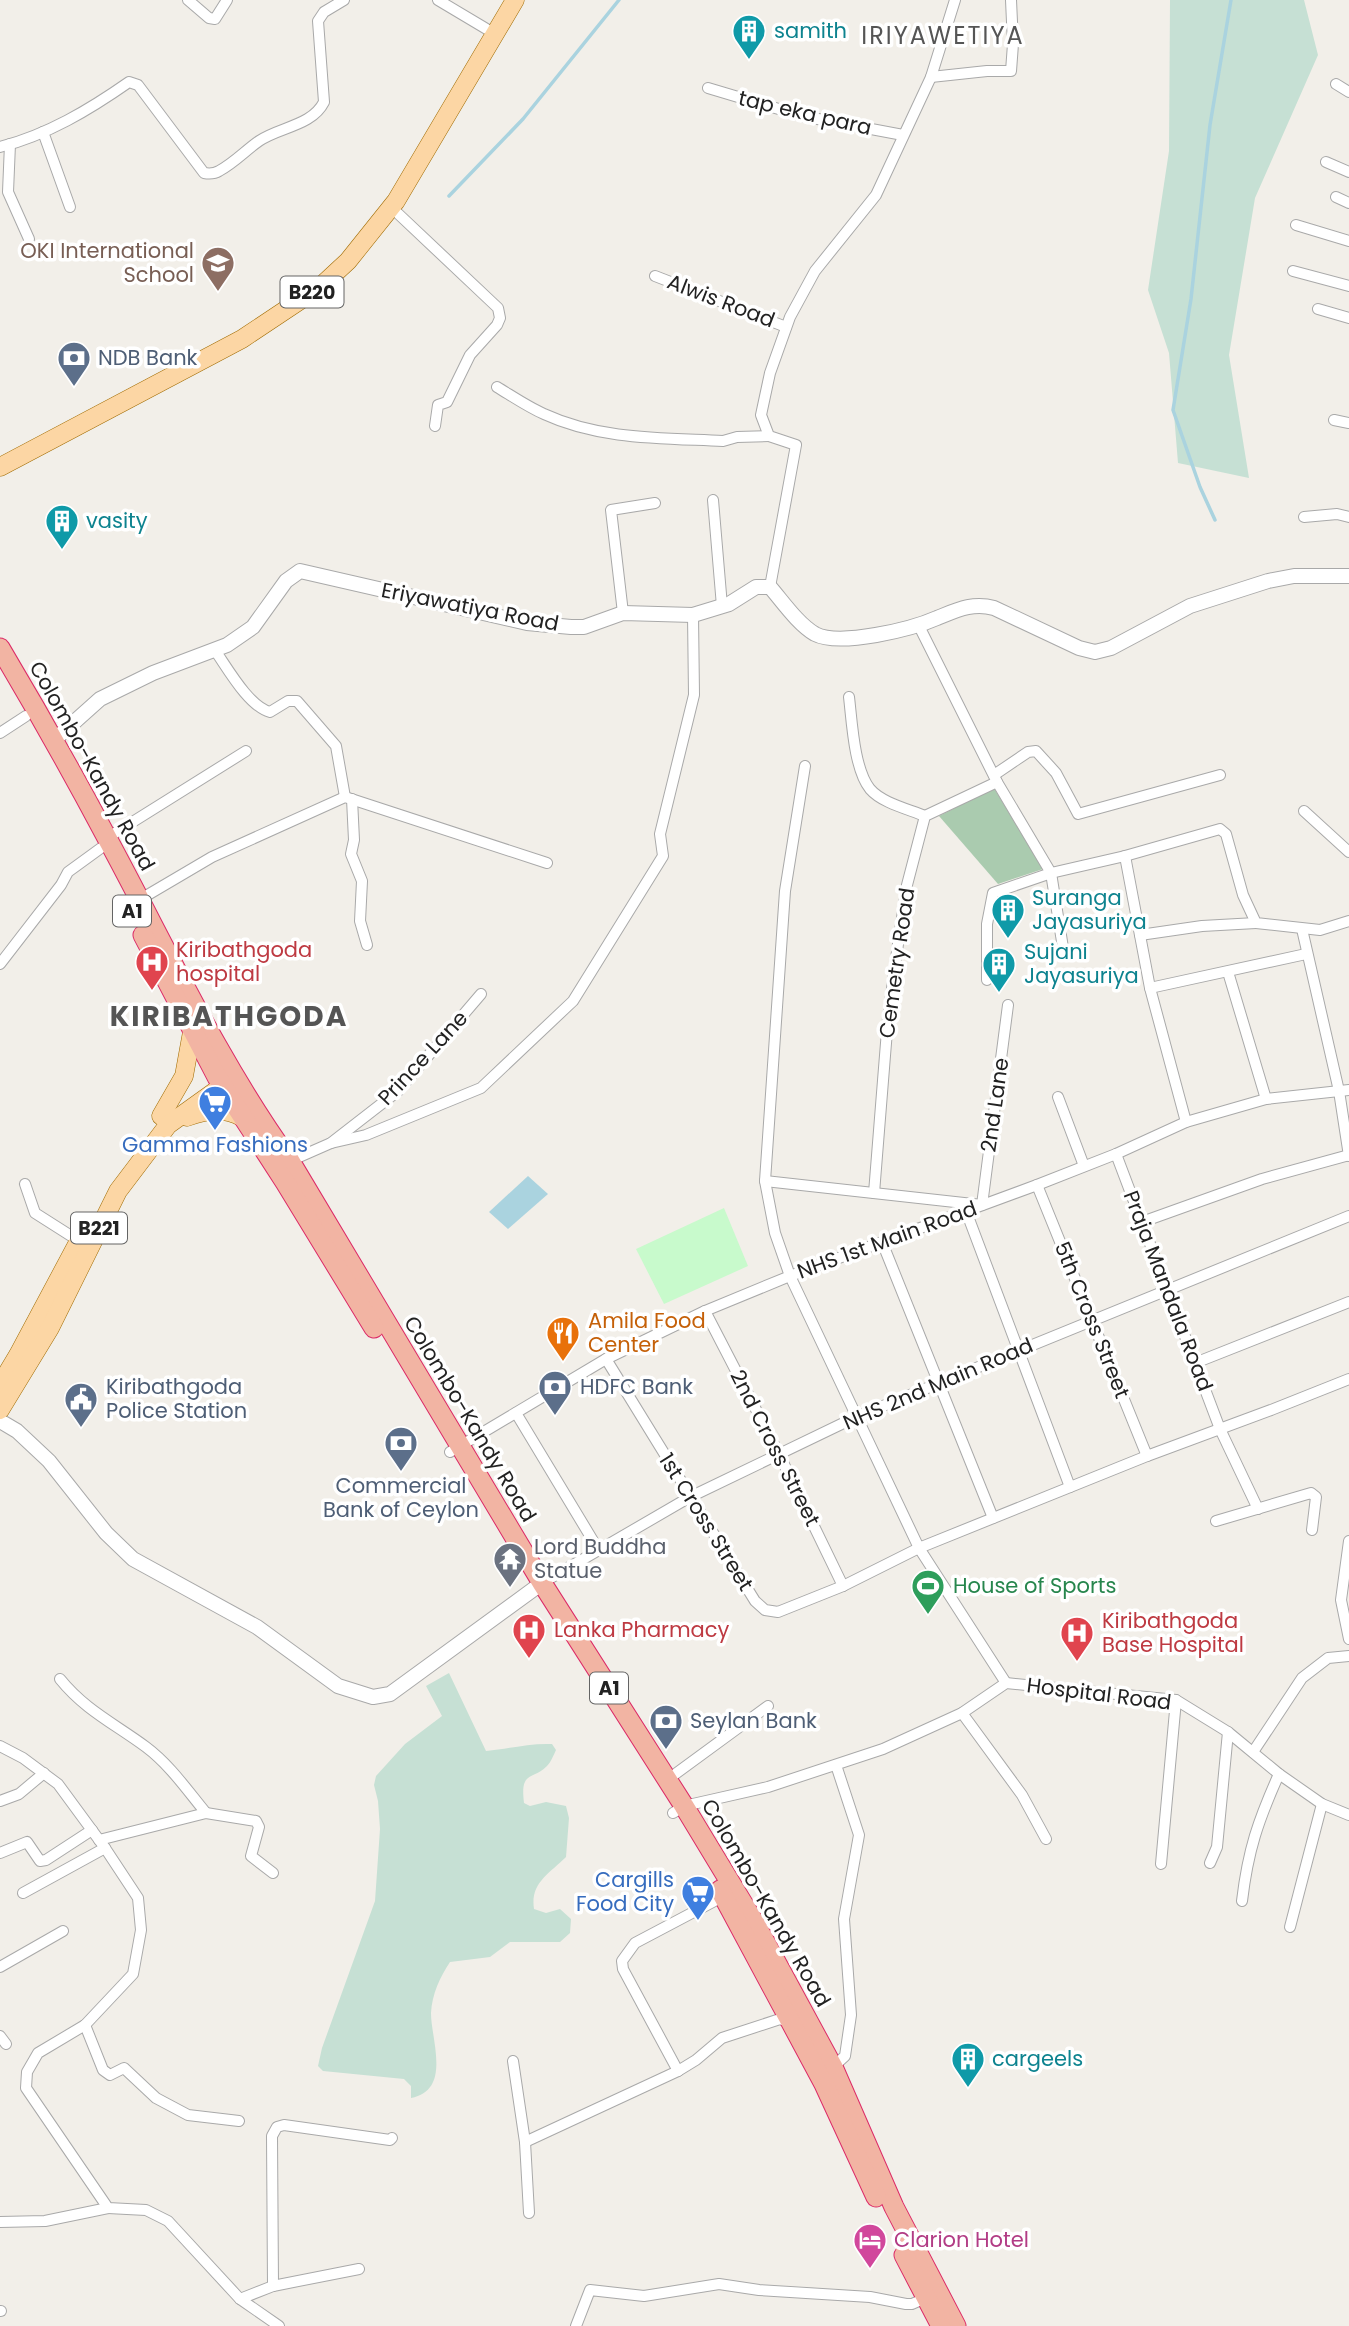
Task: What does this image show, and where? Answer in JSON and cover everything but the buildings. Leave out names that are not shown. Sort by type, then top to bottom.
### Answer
[{"type":"highway","name":"Colombo-Kandy Road","points":[[0,648],[54,741],[192,1032],[225,1080],[254,1112],[290,1161],[537,1587],[756,1925],[879,2206],[932,2295],[956,2326]]},
{"type":"highway","name":"Colombo-Kandy Road","points":[[0,673],[139,900],[243,1118],[455,1449]]},
{"type":"highway","name":"Colombo-Kandy Road","points":[[537,1587],[667,1780],[724,1896],[800,2022],[833,2067],[932,2295],[941,2326]]},
{"type":"main road","name":"B220","points":[[0,467],[230,345],[320,287],[348,261],[391,208],[515,0]]},
{"type":"main road","points":[[164,1121],[184,1076],[192,1032]]},
{"type":"main road","name":"B221","points":[[0,1385],[119,1168],[164,1121],[225,1080]]},
{"type":"main road","points":[[164,1121],[203,1110],[234,1112],[243,1118]]},
{"type":"main road","name":"B221","points":[[0,1410],[50,1328],[118,1191],[164,1121]]},
{"type":"street","points":[[188,0],[209,18],[215,19],[227,0]]},
{"type":"street","points":[[29,239],[8,192],[5,146],[29,139],[92,107],[129,82],[138,85],[204,173],[219,171],[262,139],[311,117],[320,110],[324,102],[318,21],[324,12],[344,0]]},
{"type":"street","points":[[438,0],[495,34]]},
{"type":"street","points":[[769,436],[761,415],[769,373],[786,327],[815,271],[876,195],[931,77],[955,0]]},
{"type":"street","points":[[931,77],[1011,71],[1011,0]]},
{"type":"street","points":[[1336,84],[1349,92]]},
{"type":"street","name":"tap eka para","points":[[708,88],[802,116],[904,135]]},
{"type":"street","points":[[43,132],[70,207]]},
{"type":"street","points":[[1326,162],[1349,172]]},
{"type":"street","points":[[1336,197],[1349,203]]},
{"type":"street","points":[[391,208],[498,307],[500,318],[497,325],[470,355],[447,402],[438,405],[435,426]]},
{"type":"street","points":[[1296,225],[1349,241]]},
{"type":"street","points":[[1293,271],[1349,286]]},
{"type":"street","name":"Alwis Road","points":[[655,276],[786,327]]},
{"type":"street","points":[[1318,309],[1349,318]]},
{"type":"street","points":[[497,387],[543,414],[574,426],[617,436],[723,441],[737,437],[769,436],[796,445],[769,587],[817,635],[835,639],[893,633],[919,626],[965,607],[982,604],[1079,648],[1095,652],[1111,648],[1190,606],[1268,581],[1294,576],[1349,576]]},
{"type":"street","points":[[1334,420],[1349,423]]},
{"type":"street","points":[[713,500],[722,606]]},
{"type":"street","points":[[623,613],[611,510],[655,503]]},
{"type":"street","points":[[1304,517],[1337,514],[1349,517]]},
{"type":"street","name":"Eriyawatiya Road","points":[[54,741],[100,698],[153,673],[227,645],[253,627],[286,581],[300,571],[527,623],[584,627],[623,613],[693,615],[722,606],[756,587],[769,587]]},
{"type":"street","points":[[331,1143],[366,1135],[481,1088],[573,1001],[663,856],[660,834],[694,695],[693,615]]},
{"type":"street","points":[[919,626],[995,778],[1051,873],[1064,954]]},
{"type":"street","points":[[214,649],[241,688],[264,711],[270,712],[288,701],[297,701],[337,746],[349,798],[354,841],[351,854],[362,881],[360,921],[367,945]]},
{"type":"street","points":[[849,697],[856,757],[870,788],[886,800],[925,816],[995,778],[1028,752],[1035,751],[1056,773],[1078,814],[1220,775]]},
{"type":"street","points":[[0,733],[26,716]]},
{"type":"street","points":[[0,964],[68,872],[104,843],[246,751]]},
{"type":"street","points":[[805,766],[785,891],[765,1181],[775,1233],[790,1276],[919,1548],[1006,1683]]},
{"type":"street","points":[[139,900],[212,857],[349,798],[547,863]]},
{"type":"street","points":[[1304,811],[1349,852]]},
{"type":"street","name":"Cemetry Road","points":[[874,1193],[888,1018],[898,944],[907,885],[925,816]]},
{"type":"street","points":[[987,980],[987,924],[993,893],[1051,873],[1220,830],[1226,834],[1243,895],[1256,923]]},
{"type":"street","points":[[1125,856],[1150,988],[1186,1122]]},
{"type":"street","points":[[1140,935],[1202,926],[1256,923],[1320,930],[1349,922]]},
{"type":"street","points":[[1142,1222],[1262,1179],[1349,1155],[1344,1091],[1301,929]]},
{"type":"street","points":[[1150,988],[1306,954]]},
{"type":"street","points":[[1228,972],[1266,1099]]},
{"type":"street","name":"Prince Lane","points":[[290,1161],[331,1143],[398,1091],[481,994]]},
{"type":"street","name":"2nd Lane","points":[[982,1205],[1008,1005]]},
{"type":"street","name":"NHS 1st Main Road","points":[[455,1449],[606,1359],[705,1311],[790,1276],[1037,1185],[1116,1154],[1186,1122],[1266,1099],[1344,1091]]},
{"type":"street","points":[[1058,1097],[1084,1166]]},
{"type":"street","name":"Praja Mandala Road","points":[[1116,1154],[1220,1429],[1258,1509]]},
{"type":"street","points":[[765,1181],[982,1205]]},
{"type":"street","points":[[25,1184],[36,1213],[79,1241]]},
{"type":"street","name":"5th Cross Street","points":[[1037,1185],[1147,1456]]},
{"type":"street","points":[[966,1211],[1070,1487]]},
{"type":"street","name":"NHS 2nd Main Road","points":[[537,1587],[690,1497],[856,1417],[1349,1216]]},
{"type":"street","points":[[882,1242],[993,1518]]},
{"type":"street","points":[[1195,1363],[1349,1302]]},
{"type":"street","name":"2nd Cross Street","points":[[705,1311],[843,1586]]},
{"type":"street","name":"1st Cross Street","points":[[606,1359],[755,1601],[765,1610],[778,1612],[843,1586],[919,1548],[1147,1456],[1349,1379]]},
{"type":"street","points":[[516,1413],[598,1549]]},
{"type":"street","points":[[0,1421],[17,1431],[50,1461],[106,1533],[133,1559],[257,1627],[338,1686],[373,1697],[390,1694],[537,1587]]},
{"type":"street","points":[[1216,1521],[1311,1493],[1316,1497],[1311,1530]]},
{"type":"street","points":[[1349,1541],[1340,1600],[1349,1639]]},
{"type":"street","points":[[1253,1752],[1302,1678],[1328,1658],[1349,1656]]},
{"type":"street","points":[[60,1679],[76,1699],[148,1749],[206,1813]]},
{"type":"street","name":"Hospital Road","points":[[679,1809],[768,1787],[883,1749],[962,1713],[1006,1683],[1176,1700],[1228,1732],[1279,1774],[1322,1804],[1349,1815]]},
{"type":"street","points":[[1161,1864],[1176,1700]]},
{"type":"street","points":[[667,1780],[768,1706]]},
{"type":"street","points":[[962,1713],[1022,1795],[1046,1839]]},
{"type":"street","points":[[1210,1863],[1217,1847],[1228,1732]]},
{"type":"street","points":[[0,1746],[23,1758],[58,1784],[138,1898],[141,1930],[133,1974],[85,2025],[38,2053],[27,2072],[26,2088],[108,2208]]},
{"type":"street","points":[[833,2067],[845,2056],[851,2015],[844,1919],[859,1835],[836,1765]]},
{"type":"street","points":[[0,1801],[19,1794],[44,1773]]},
{"type":"street","points":[[1242,1901],[1247,1861],[1259,1818],[1279,1774]]},
{"type":"street","points":[[1290,1927],[1322,1804]]},
{"type":"street","points":[[23,1893],[102,1844],[206,1813],[256,1821],[259,1827],[251,1856],[273,1873]]},
{"type":"street","points":[[0,1853],[27,1842],[40,1861],[46,1860],[92,1830]]},
{"type":"street","points":[[678,2071],[623,1969],[622,1961],[635,1943],[724,1896]]},
{"type":"street","points":[[0,1967],[63,1931]]},
{"type":"street","points":[[525,2142],[678,2071],[722,2038],[780,2019],[800,2022]]},
{"type":"street","points":[[85,2025],[103,2070],[110,2075],[124,2068],[156,2098],[188,2115],[239,2121]]},
{"type":"street","points":[[513,2061],[525,2142],[529,2213]]},
{"type":"street","points":[[273,2286],[272,2136],[277,2127],[285,2125],[390,2140],[392,2138]]},
{"type":"street","points":[[0,2222],[46,2221],[108,2208],[146,2210],[168,2221],[240,2299],[279,2326]]},
{"type":"street","points":[[240,2299],[273,2286],[359,2269]]},
{"type":"street","points":[[576,2326],[590,2290],[644,2296],[719,2284],[759,2290],[870,2297],[912,2305],[932,2295]]},
{"type":"green space","points":[[1170,0],[1304,0],[1318,55],[1255,198],[1229,355],[1249,478],[1178,463],[1169,353],[1148,290],[1169,151]]},
{"type":"green space","points":[[994,788],[1043,869],[998,884],[939,816]]},
{"type":"green space","points":[[724,1208],[748,1266],[664,1304],[636,1249]]},
{"type":"green space","points":[[449,1673],[486,1751],[544,1744],[552,1744],[556,1750],[542,1771],[528,1778],[523,1793],[524,1803],[530,1806],[546,1802],[566,1806],[569,1818],[566,1857],[538,1886],[534,1909],[546,1913],[560,1909],[571,1919],[570,1933],[560,1942],[510,1942],[490,1957],[450,1962],[437,1986],[431,2013],[435,2075],[424,2093],[411,2098],[411,2086],[404,2079],[323,2071],[318,2066],[375,1901],[380,1829],[374,1785],[376,1776],[405,1744],[442,1716],[426,1686]]},
{"type":"water","points":[[528,1176],[548,1194],[508,1229],[489,1212]]},
{"type":"waterway","points":[[449,196],[523,119],[619,0]]},
{"type":"waterway","points":[[1215,520],[1200,487],[1173,410],[1191,299],[1210,125],[1231,0]]},
{"type":"place","name":"samith","points":[[749,61]]},
{"type":"place","name":"OKI International School","points":[[218,293]]},
{"type":"place","name":"NDB Bank","points":[[74,388]]},
{"type":"place","name":"vasity","points":[[62,551]]},
{"type":"place","name":"Suranga Jayasuriya","points":[[1008,940]]},
{"type":"place","name":"Kiribathgoda hospital","points":[[152,992]]},
{"type":"place","name":"Sujani Jayasuriya","points":[[999,994]]},
{"type":"place","name":"Gamma Fashions","points":[[215,1132]]},
{"type":"place","name":"Amila Food Center","points":[[563,1363]]},
{"type":"place","name":"HDFC Bank","points":[[555,1417]]},
{"type":"place","name":"Kiribathgoda Police Station","points":[[81,1429]]},
{"type":"place","name":"Commercial Bank of Ceylon","points":[[401,1473]]},
{"type":"place","name":"Lord Buddha Statue","points":[[510,1589]]},
{"type":"place","name":"House of Sports","points":[[928,1616]]},
{"type":"place","name":"Lanka Pharmacy","points":[[529,1660]]},
{"type":"place","name":"Kiribathgoda Base Hospital","points":[[1077,1663]]},
{"type":"place","name":"Seylan Bank","points":[[666,1751]]},
{"type":"place","name":"Cargills Food City","points":[[698,1922]]},
{"type":"place","name":"cargeels","points":[[968,2089]]},
{"type":"place","name":"Clarion Hotel","points":[[870,2270]]},
{"type":"district","name":"IRIYAWETIYA","points":[[943,36]]},
{"type":"district","name":"KIRIBATHGODA","points":[[229,1016]]}]
